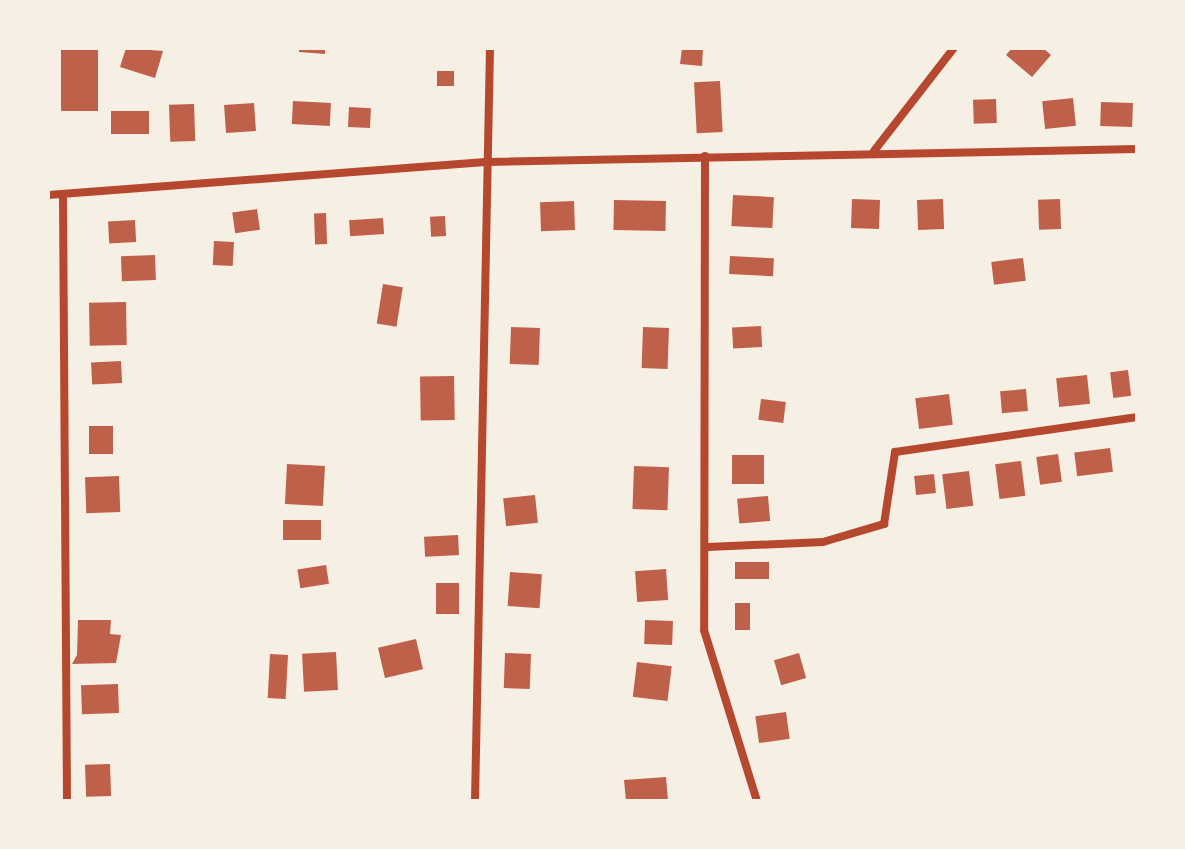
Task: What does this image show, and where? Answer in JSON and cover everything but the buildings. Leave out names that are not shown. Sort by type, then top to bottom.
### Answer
[{"type":"street","points":[[475,801],[490,48]]},
{"type":"street","points":[[874,151],[954,48]]},
{"type":"street","points":[[48,195],[63,197],[489,162],[874,151],[1137,149]]},
{"type":"street","points":[[705,156],[708,547],[704,630],[757,801]]},
{"type":"street","points":[[63,197],[67,801]]},
{"type":"street","points":[[708,547],[823,542],[884,524],[895,452],[1137,417]]}]
